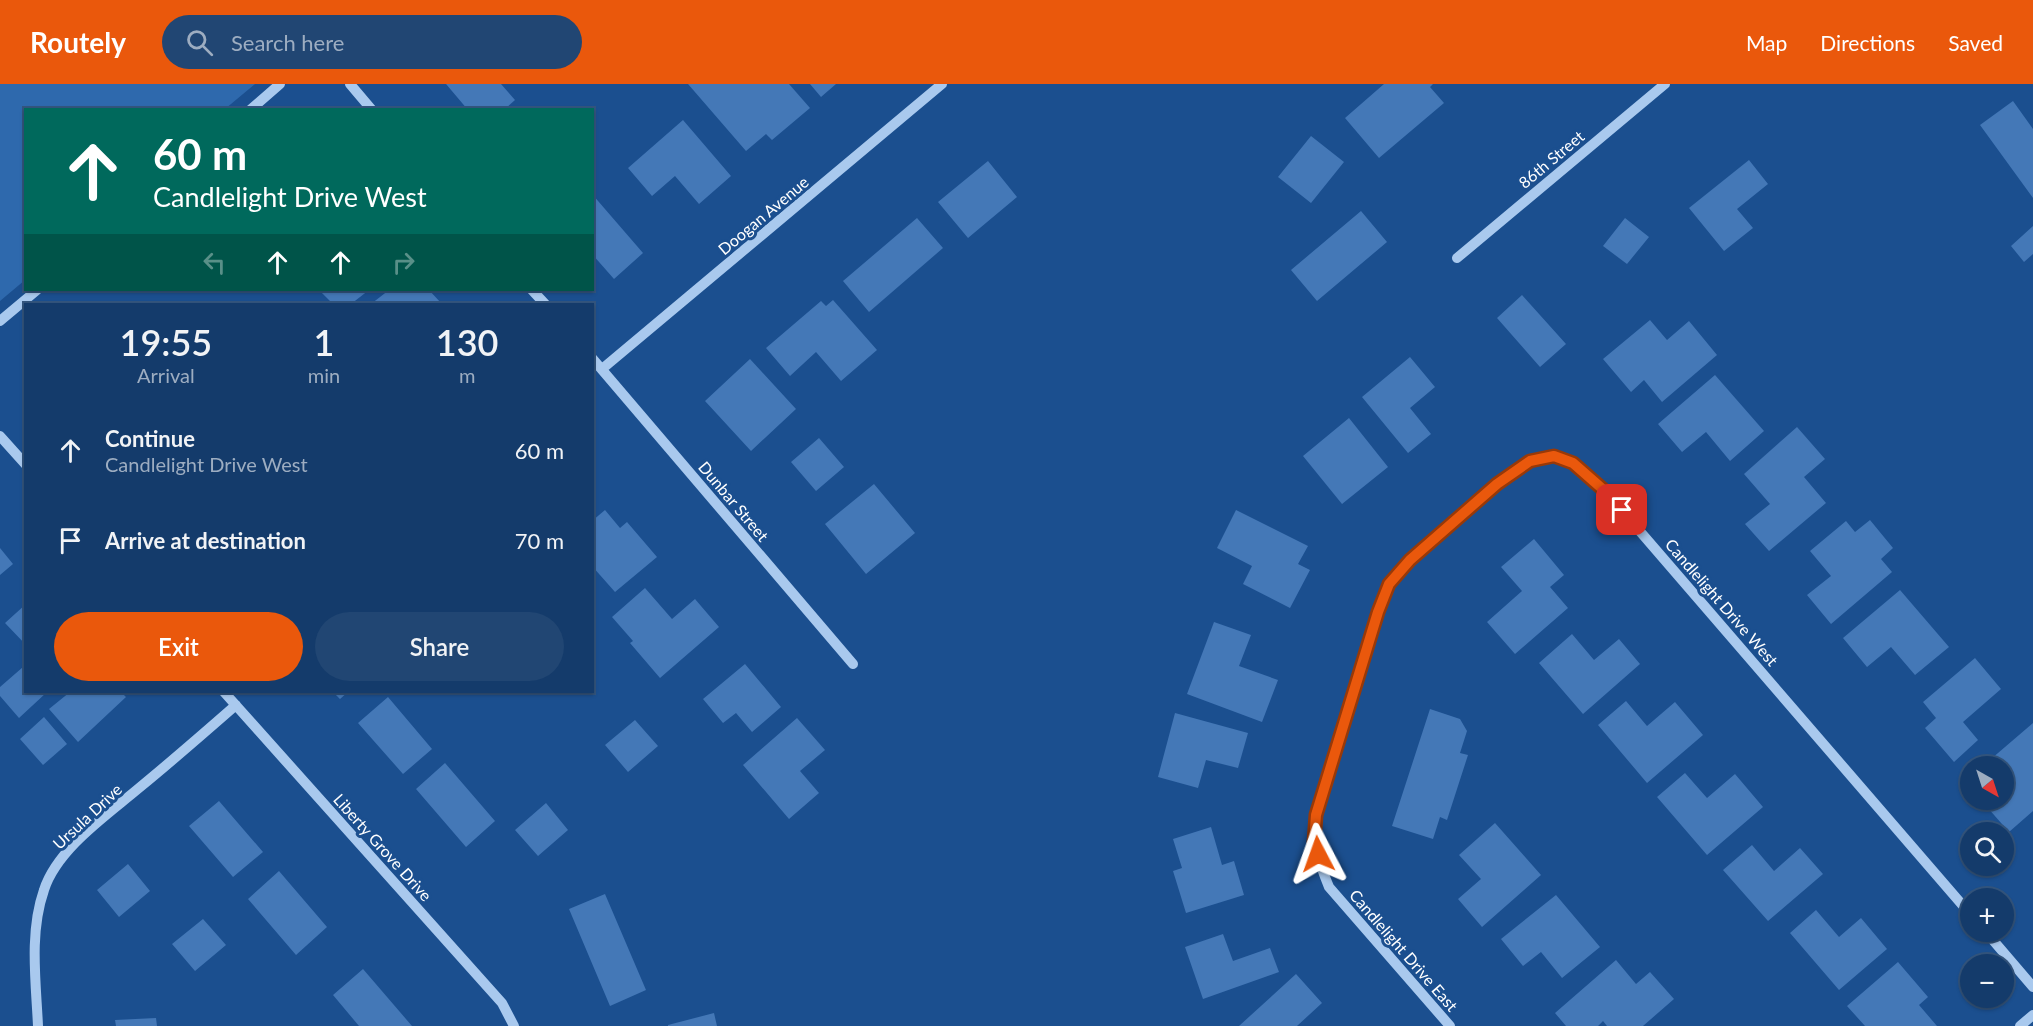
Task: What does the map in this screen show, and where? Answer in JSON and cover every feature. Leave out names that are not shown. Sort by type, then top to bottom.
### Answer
[{"type":"street","points":[[252,108],[280,84]]},
{"type":"street","points":[[350,84],[370,108]]},
{"type":"street","name":"Doogan Avenue","points":[[602,369],[942,84]]},
{"type":"street","name":"86th Street","points":[[1456,258],[1665,84]]},
{"type":"street","points":[[0,321],[36,291]]},
{"type":"street","points":[[533,291],[544,303]]},
{"type":"street","name":"Dunbar Street","points":[[594,360],[853,664]]},
{"type":"street","points":[[0,436],[24,463]]},
{"type":"street","name":"Candlelight Drive West","points":[[1389,584],[1410,560],[1497,484],[1530,461],[1554,456],[1573,463],[1606,492],[1960,902]]},
{"type":"street","name":"Candlelight Drive East","points":[[1389,584],[1378,612],[1316,815],[1314,842],[1329,887],[1450,1026]]},
{"type":"street","name":"Liberty Grove Drive","points":[[225,693],[502,1003],[514,1026]]},
{"type":"street","name":"Ursula Drive","points":[[38,1026],[36,956],[38,918],[44,889],[61,860],[87,832],[236,705]]},
{"type":"street","points":[[1995,942],[2033,987]]},
{"type":"street","points":[[2020,1026],[2033,1015]]},
{"type":"shaded area","points":[[0,84],[255,84],[226,108],[24,108],[24,281],[0,301]]},
{"type":"building","points":[[446,84],[501,84],[515,100],[506,108],[466,108]]},
{"type":"building","points":[[688,84],[789,84],[810,108],[772,140],[766,134],[746,151]]},
{"type":"building","points":[[810,84],[836,84],[821,97]]},
{"type":"building","points":[[1384,84],[1433,84],[1430,87],[1444,103],[1379,158],[1345,118]]},
{"type":"building","points":[[2013,101],[2033,129],[2033,198],[1980,125]]},
{"type":"building","points":[[683,120],[731,176],[699,204],[675,176],[652,196],[628,168]]},
{"type":"building","points":[[1311,136],[1344,162],[1311,203],[1278,177]]},
{"type":"building","points":[[1749,160],[1768,184],[1737,209],[1753,228],[1724,251],[1689,208]]},
{"type":"building","points":[[988,161],[1017,197],[968,238],[938,202]]},
{"type":"building","points":[[594,196],[643,253],[614,279],[594,256]]},
{"type":"building","points":[[1361,211],[1387,242],[1317,301],[1291,270]]},
{"type":"building","points":[[917,218],[943,248],[869,312],[843,281]]},
{"type":"building","points":[[1625,218],[1649,237],[1627,264],[1603,246]]},
{"type":"building","points":[[2033,226],[2033,254],[2024,262],[2011,246]]},
{"type":"building","points":[[320,291],[368,291],[352,303],[332,303]]},
{"type":"building","points":[[388,291],[430,291],[441,303],[372,303]]},
{"type":"building","points":[[1522,295],[1566,344],[1540,367],[1497,318]]},
{"type":"building","points":[[833,300],[877,350],[841,381],[816,352],[790,376],[766,348],[821,301],[826,306]]},
{"type":"building","points":[[1650,320],[1667,340],[1689,321],[1717,355],[1662,402],[1644,380],[1631,392],[1603,359]]},
{"type":"building","points":[[1410,357],[1435,387],[1410,408],[1431,434],[1408,453],[1362,397]]},
{"type":"building","points":[[750,359],[796,409],[751,451],[705,401]]},
{"type":"building","points":[[1715,375],[1764,431],[1730,461],[1706,432],[1682,452],[1658,424]]},
{"type":"building","points":[[1349,418],[1388,467],[1342,504],[1303,456]]},
{"type":"building","points":[[1797,427],[1825,459],[1804,477],[1826,503],[1769,551],[1745,524],[1770,504],[1744,474]]},
{"type":"building","points":[[819,438],[844,467],[816,491],[791,462]]},
{"type":"building","points":[[874,484],[915,533],[866,574],[825,524]]},
{"type":"building","points":[[605,510],[620,528],[627,522],[657,557],[615,592],[594,568],[594,519]]},
{"type":"building","points":[[1236,510],[1308,546],[1298,564],[1310,570],[1290,608],[1243,584],[1252,566],[1217,548]]},
{"type":"building","points":[[1870,520],[1893,548],[1881,559],[1892,572],[1831,624],[1807,595],[1831,576],[1810,551],[1846,521],[1855,532]]},
{"type":"building","points":[[1534,539],[1564,575],[1550,587],[1568,608],[1515,654],[1487,622],[1522,591],[1501,567]]},
{"type":"building","points":[[0,548],[13,564],[0,575]]},
{"type":"building","points":[[645,588],[672,619],[695,599],[719,627],[660,678],[630,643],[633,641],[612,617]]},
{"type":"building","points":[[1900,590],[1949,647],[1915,675],[1891,647],[1867,667],[1843,638]]},
{"type":"building","points":[[24,606],[24,643],[5,623]]},
{"type":"building","points":[[1214,622],[1251,635],[1239,666],[1278,680],[1262,722],[1187,694]]},
{"type":"building","points":[[1572,634],[1594,660],[1619,639],[1640,664],[1583,714],[1539,663]]},
{"type":"building","points":[[1975,658],[2001,689],[1963,722],[1978,740],[1954,762],[1925,728],[1936,718],[1923,702]]},
{"type":"building","points":[[745,664],[781,707],[752,732],[736,713],[723,723],[703,699]]},
{"type":"building","points":[[23,667],[24,693],[46,693],[19,718],[0,696],[0,687]]},
{"type":"building","points":[[69,693],[122,693],[126,697],[78,742],[49,709]]},
{"type":"building","points":[[334,693],[347,693],[340,699]]},
{"type":"building","points":[[388,697],[432,749],[403,774],[358,723]]},
{"type":"building","points":[[1626,701],[1647,726],[1675,702],[1703,735],[1647,783],[1598,725]]},
{"type":"building","points":[[1430,709],[1460,719],[1467,731],[1460,753],[1468,755],[1447,820],[1440,817],[1433,839],[1392,826]]},
{"type":"building","points":[[1175,713],[1248,733],[1238,768],[1206,760],[1198,788],[1158,777]]},
{"type":"building","points":[[44,717],[67,744],[43,765],[20,739]]},
{"type":"building","points":[[797,718],[825,750],[800,771],[819,793],[789,819],[743,765]]},
{"type":"building","points":[[635,720],[658,746],[628,772],[605,745]]},
{"type":"building","points":[[2033,723],[2033,811],[2014,828],[2014,822],[2000,822],[1990,810],[2014,810],[2014,756],[1994,756]]},
{"type":"building","points":[[445,763],[495,821],[466,847],[416,789]]},
{"type":"building","points":[[1685,773],[1707,798],[1735,774],[1763,807],[1707,855],[1657,797]]},
{"type":"building","points":[[219,801],[263,852],[233,877],[189,826]]},
{"type":"building","points":[[546,803],[568,830],[538,856],[515,830]]},
{"type":"building","points":[[1495,823],[1541,875],[1482,927],[1458,899],[1481,879],[1459,855]]},
{"type":"building","points":[[1211,827],[1222,865],[1234,861],[1244,895],[1186,913],[1173,871],[1182,868],[1173,839]]},
{"type":"building","points":[[1752,845],[1774,871],[1800,848],[1823,874],[1768,921],[1723,870]]},
{"type":"building","points":[[128,864],[150,891],[119,917],[97,890]]},
{"type":"building","points":[[279,871],[327,927],[296,955],[248,899]]},
{"type":"building","points":[[605,894],[646,990],[610,1006],[569,909]]},
{"type":"building","points":[[1556,895],[1600,947],[1562,978],[1541,952],[1523,966],[1501,939]]},
{"type":"building","points":[[1816,910],[1839,937],[1861,918],[1887,949],[1839,990],[1790,933]]},
{"type":"building","points":[[203,919],[226,945],[195,971],[172,944]]},
{"type":"building","points":[[1223,934],[1233,961],[1270,948],[1279,972],[1203,999],[1185,947]]},
{"type":"building","points":[[1616,960],[1636,984],[1650,972],[1674,999],[1643,1026],[1607,1026],[1603,1021],[1598,1026],[1566,1026],[1555,1013]]},
{"type":"building","points":[[1898,962],[1928,997],[1919,1005],[1937,1026],[1865,1026],[1847,1006]]},
{"type":"building","points":[[363,969],[412,1026],[359,1026],[333,995]]},
{"type":"building","points":[[1296,974],[1322,1003],[1297,1026],[1239,1026]]},
{"type":"building","points":[[714,1013],[717,1026],[668,1026],[668,1025]]},
{"type":"building","points":[[156,1018],[157,1026],[116,1026],[115,1020]]},
{"type":"route","points":[[1318,854],[1314,842],[1316,815],[1378,612],[1389,584],[1410,560],[1497,484],[1530,461],[1554,456],[1573,463],[1606,492],[1622,510]]}]
